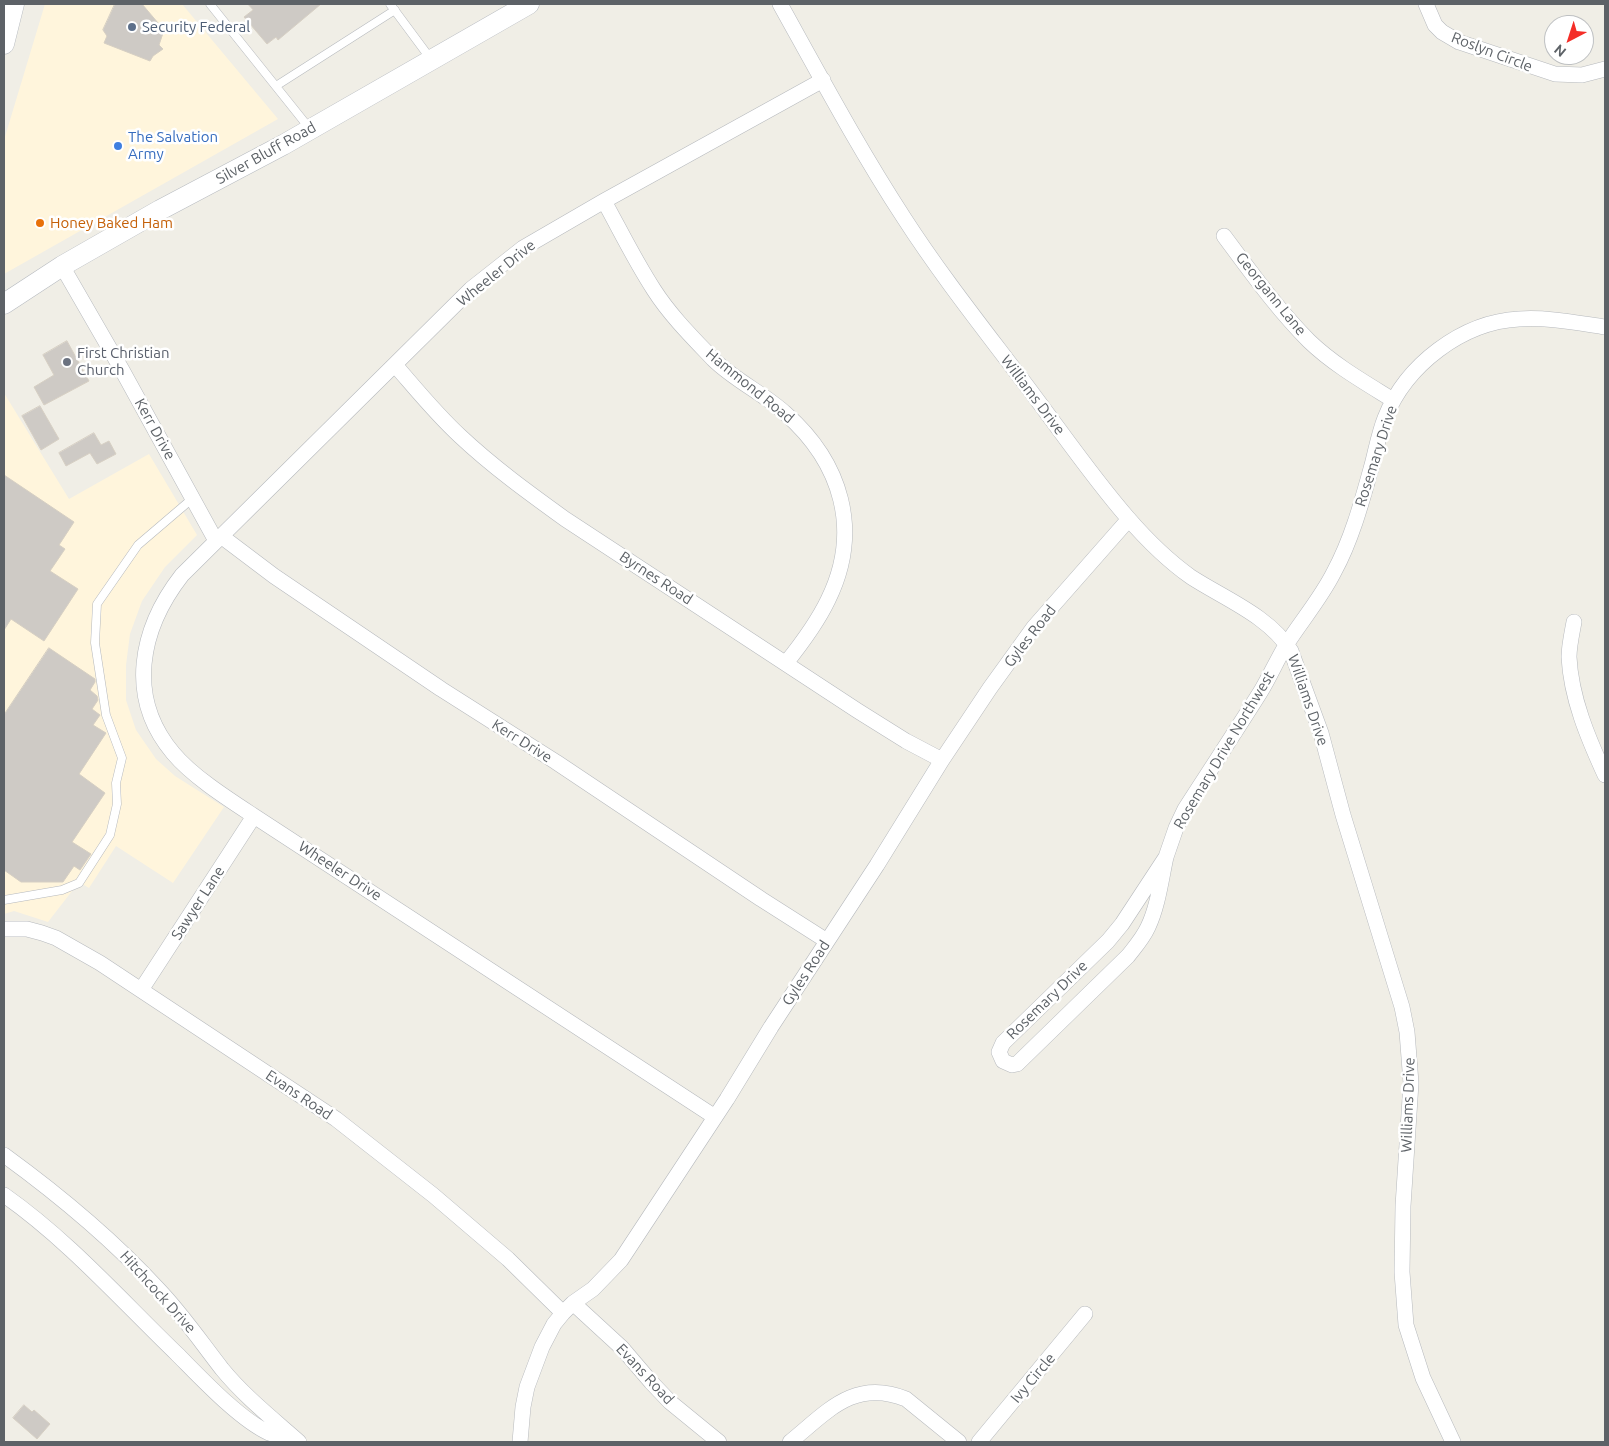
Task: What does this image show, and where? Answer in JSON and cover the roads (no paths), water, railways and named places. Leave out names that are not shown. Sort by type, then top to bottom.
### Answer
[{"type":"street","points":[[4,44],[14,4]]},
{"type":"street","name":"Silver Bluff Road","points":[[4,304],[62,266],[160,210],[310,129],[530,4]]},
{"type":"street","name":"Williams Drive","points":[[780,4],[879,177],[935,265],[1083,464],[1151,544],[1191,576],[1268,624],[1291,651],[1320,733],[1402,1007],[1407,1032],[1411,1083],[1403,1206],[1402,1272],[1406,1325],[1423,1378],[1453,1442]]},
{"type":"street","name":"Roslyn Circle","points":[[1426,4],[1435,25],[1442,32],[1459,42],[1555,74],[1582,75],[1605,70]]},
{"type":"street","name":"Wheeler Drive","points":[[715,1117],[254,816],[186,767],[173,754],[150,716],[143,675],[150,637],[162,604],[182,575],[472,289],[523,248],[604,200],[822,80]]},
{"type":"street","name":"Hammond Road","points":[[604,200],[654,290],[673,315],[715,361],[799,425],[831,470],[842,506],[844,525],[843,559],[837,580],[819,618],[786,663]]},
{"type":"street","name":"Georgann Lane","points":[[1224,236],[1285,315],[1309,341],[1348,373],[1393,400]]},
{"type":"street","name":"Kerr Drive","points":[[62,266],[193,498],[219,538],[433,684],[556,762],[827,941]]},
{"type":"street","name":"Rosemary Drive","points":[[1287,644],[1322,595],[1352,532],[1385,419],[1393,400],[1405,382],[1431,356],[1446,345],[1485,326],[1517,319],[1605,327]]},
{"type":"street","name":"Byrnes Road","points":[[395,365],[458,435],[520,487],[565,519],[882,726],[942,760]]},
{"type":"street","name":"Gyles Road","points":[[520,1442],[523,1407],[530,1380],[542,1347],[554,1324],[568,1308],[593,1289],[621,1260],[990,688],[1034,627],[1129,519]]},
{"type":"street","points":[[1574,622],[1569,656],[1574,690],[1583,723],[1605,775]]},
{"type":"street","name":"Rosemary Drive Northwest","points":[[1166,857],[1185,809],[1262,690],[1287,644]]},
{"type":"street","name":"Sawyer Lane","points":[[141,990],[254,816]]},
{"type":"street","name":"Rosemary Drive","points":[[1166,857],[1151,919],[1141,940],[1128,956],[1018,1064],[1012,1065],[1003,1061],[999,1052],[1003,1043],[1108,941],[1122,924],[1166,857]]},
{"type":"street","name":"Evans Road","points":[[4,929],[27,930],[56,938],[100,962],[336,1120],[385,1156],[568,1308],[622,1348],[670,1402],[719,1442]]},
{"type":"street","name":"Hitchcock Drive","points":[[4,1155],[54,1193],[132,1261],[186,1320],[222,1369],[298,1442]]},
{"type":"street","name":"Hitchcock Drive","points":[[4,1195],[51,1231],[79,1256],[193,1370],[248,1419],[268,1433],[298,1442]]},
{"type":"street","name":"Ivy Circle","points":[[979,1442],[1085,1314]]},
{"type":"street","points":[[790,1442],[819,1416],[839,1402],[852,1396],[873,1392],[896,1395],[906,1399],[959,1442]]},
{"type":"lane","points":[[210,4],[310,129]]},
{"type":"lane","points":[[276,86],[392,7],[431,60]]},
{"type":"lane","points":[[4,900],[62,890],[79,883],[110,835],[117,804],[116,783],[122,758],[106,715],[95,643],[97,604],[138,545],[193,498]]},
{"type":"place","name":"Security Federal","points":[[132,27]]},
{"type":"place","name":"The Salvation Army","points":[[118,146]]},
{"type":"place","name":"Honey Baked Ham","points":[[40,223]]},
{"type":"place","name":"First Christian Church","points":[[67,362]]}]
